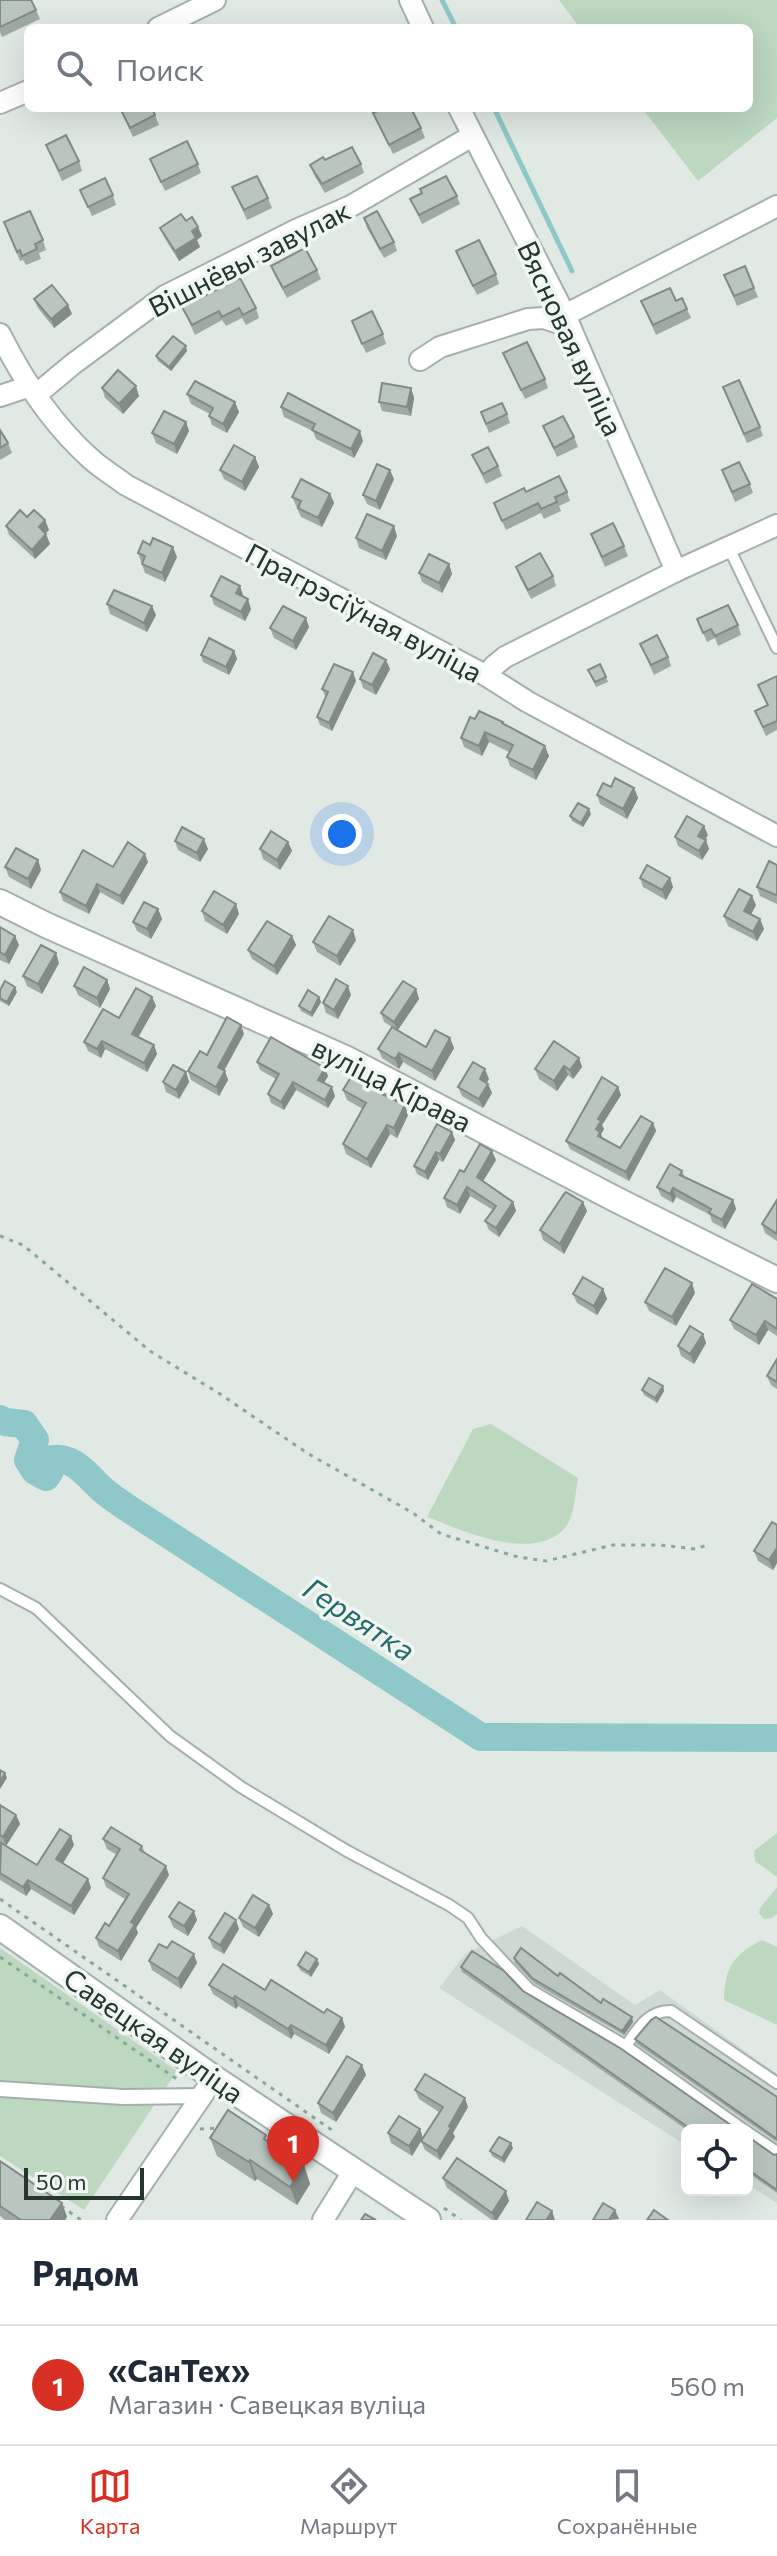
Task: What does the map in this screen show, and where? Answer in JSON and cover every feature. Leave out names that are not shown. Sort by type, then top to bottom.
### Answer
[{"type":"street","points":[[166,24],[215,0]]},
{"type":"street","points":[[410,0],[421,24]]},
{"type":"street","points":[[0,103],[24,93]]},
{"type":"street","name":"Вясновая вуліца","points":[[461,112],[567,321],[676,571]]},
{"type":"street","name":"Вішнёвы завулак","points":[[34,390],[165,296],[351,206],[472,136]]},
{"type":"street","points":[[420,360],[440,347],[528,319],[567,321],[777,206]]},
{"type":"street","name":"Прагрэсіўная вуліца","points":[[0,334],[18,370],[67,434],[91,459],[126,485],[487,676],[528,702],[777,836]]},
{"type":"street","points":[[0,396],[34,390]]},
{"type":"street","points":[[487,676],[505,657],[676,571],[777,525]]},
{"type":"street","name":"вуліца Кірава","points":[[0,902],[345,1058],[777,1280]]},
{"type":"street","name":"Савецкая вуліца","points":[[0,1927],[208,2087],[432,2211]]},
{"type":"street","points":[[0,2089],[123,2097],[208,2087]]},
{"type":"street","points":[[117,2220],[208,2087]]},
{"type":"street","points":[[323,2220],[354,2170]]},
{"type":"lane","points":[[729,548],[777,648]]},
{"type":"lane","points":[[0,1589],[36,1608],[170,1736],[229,1779],[347,1851],[449,1905],[468,1918],[481,1938],[529,1989],[626,2046],[735,2124]]},
{"type":"lane","points":[[626,2046],[648,2018],[671,2011],[777,2083]]},
{"type":"lane","points":[[753,2136],[777,2152]]},
{"type":"path","points":[[0,1236],[23,1245],[150,1351],[307,1453],[413,1513],[441,1534],[518,1557],[546,1561],[613,1545],[696,1549],[707,1545]]},
{"type":"path","points":[[0,1899],[336,2133]]},
{"type":"path","points":[[179,2130],[221,2127]]},
{"type":"path","points":[[58,2204],[81,2220]]},
{"type":"path","points":[[432,2211],[461,2220]]},
{"type":"shaded area","points":[[522,1926],[635,2005],[660,1990],[777,2074],[777,2203],[753,2188],[753,2124],[681,2124],[681,2142],[439,1988],[466,1953]]},
{"type":"green space","points":[[559,0],[777,0],[777,118],[698,181],[645,112],[753,112],[753,24],[577,24]]},
{"type":"green space","points":[[491,1424],[578,1478],[570,1520],[562,1531],[548,1540],[514,1543],[496,1540],[427,1517],[473,1429]]},
{"type":"green space","points":[[777,1833],[777,1877],[755,1861],[754,1851]]},
{"type":"green space","points":[[777,1887],[777,1914],[764,1919],[759,1913],[760,1908]]},
{"type":"green space","points":[[762,1940],[777,1947],[777,2025],[724,2000],[726,1979],[732,1963]]},
{"type":"green space","points":[[0,1948],[177,2071],[84,2210],[0,2156]]},
{"type":"building","points":[[0,0],[31,0],[36,10],[0,27]]},
{"type":"building","points":[[122,112],[154,112],[155,115],[130,128]]},
{"type":"building","points":[[413,112],[421,128],[389,145],[373,113]]},
{"type":"building","points":[[66,135],[79,161],[59,171],[46,145]]},
{"type":"building","points":[[187,141],[198,164],[161,182],[150,159]]},
{"type":"building","points":[[352,147],[361,164],[322,184],[310,165]]},
{"type":"building","points":[[257,176],[268,198],[244,210],[232,187]]},
{"type":"building","points":[[446,176],[457,196],[419,215],[410,199],[422,193],[420,189]]},
{"type":"building","points":[[105,178],[113,195],[88,207],[80,190]]},
{"type":"building","points":[[30,211],[43,240],[35,244],[37,249],[22,256],[20,250],[17,252],[4,222]]},
{"type":"building","points":[[377,211],[394,242],[380,249],[364,218]]},
{"type":"building","points":[[181,214],[186,221],[192,217],[198,227],[192,231],[196,238],[175,251],[160,228]]},
{"type":"building","points":[[479,240],[496,274],[473,286],[456,251]]},
{"type":"building","points":[[305,248],[317,270],[283,288],[271,266]]},
{"type":"building","points":[[745,266],[754,288],[734,296],[724,275]]},
{"type":"building","points":[[240,278],[256,308],[243,315],[239,308],[222,317],[219,311],[192,325],[182,307]]},
{"type":"building","points":[[52,285],[68,305],[51,319],[34,299]]},
{"type":"building","points":[[670,288],[676,301],[682,298],[687,309],[653,325],[641,301]]},
{"type":"building","points":[[372,311],[383,334],[362,344],[352,321]]},
{"type":"building","points":[[173,336],[186,346],[169,367],[156,356]]},
{"type":"building","points":[[527,342],[545,379],[521,390],[503,353]]},
{"type":"building","points":[[118,370],[136,386],[119,404],[102,388]]},
{"type":"building","points":[[739,380],[760,427],[744,434],[723,387]]},
{"type":"building","points":[[195,381],[235,402],[223,424],[209,416],[213,408],[187,394]]},
{"type":"building","points":[[382,383],[411,388],[407,407],[379,402]]},
{"type":"building","points":[[288,393],[360,431],[351,449],[312,430],[315,424],[281,407]]},
{"type":"building","points":[[502,403],[507,414],[486,424],[481,412]]},
{"type":"building","points":[[164,411],[186,422],[174,444],[152,433]]},
{"type":"building","points":[[563,416],[574,437],[554,448],[543,426]]},
{"type":"building","points":[[0,430],[8,443],[0,448]]},
{"type":"building","points":[[234,445],[255,457],[242,482],[220,470]]},
{"type":"building","points":[[488,447],[498,466],[483,474],[472,455]]},
{"type":"building","points":[[739,462],[750,484],[732,492],[722,470]]},
{"type":"building","points":[[377,464],[390,470],[376,501],[363,495]]},
{"type":"building","points":[[559,476],[567,492],[555,497],[557,502],[541,509],[538,503],[502,521],[494,503]]},
{"type":"building","points":[[301,479],[330,494],[318,518],[298,508],[301,501],[292,497]]},
{"type":"building","points":[[20,510],[27,517],[34,510],[45,520],[39,527],[46,534],[32,550],[6,526]]},
{"type":"building","points":[[367,514],[394,526],[382,551],[356,538]]},
{"type":"building","points":[[613,523],[624,546],[602,557],[591,534]]},
{"type":"building","points":[[153,538],[173,547],[162,573],[142,564],[145,556],[138,553],[143,541],[150,545]]},
{"type":"building","points":[[540,553],[553,576],[528,590],[516,567]]},
{"type":"building","points":[[429,554],[449,564],[439,583],[419,573]]},
{"type":"building","points":[[221,576],[240,586],[236,593],[248,599],[241,612],[211,596]]},
{"type":"building","points":[[114,590],[152,606],[144,623],[107,604]]},
{"type":"building","points":[[728,605],[738,625],[715,636],[711,629],[703,633],[697,619]]},
{"type":"building","points":[[283,606],[306,618],[293,641],[270,628]]},
{"type":"building","points":[[657,635],[668,657],[651,665],[640,644]]},
{"type":"building","points":[[209,638],[234,651],[226,667],[201,655]]},
{"type":"building","points":[[373,653],[386,660],[372,685],[360,679]]},
{"type":"building","points":[[334,664],[353,672],[329,723],[317,717],[328,692],[322,689]]},
{"type":"building","points":[[600,664],[606,677],[595,682],[588,670]]},
{"type":"building","points":[[777,676],[777,721],[763,727],[755,711],[768,705],[758,685]]},
{"type":"building","points":[[479,711],[545,746],[533,770],[507,757],[513,745],[485,732],[479,746],[461,738],[470,717],[475,719]]},
{"type":"building","points":[[615,778],[634,788],[623,809],[597,795],[603,783],[611,787]]},
{"type":"building","points":[[578,803],[589,809],[581,823],[570,816]]},
{"type":"building","points":[[687,816],[704,826],[698,836],[706,840],[699,851],[675,837]]},
{"type":"building","points":[[182,827],[204,839],[197,853],[175,841]]},
{"type":"building","points":[[271,831],[288,842],[277,860],[260,849]]},
{"type":"building","points":[[128,842],[145,854],[120,896],[97,884],[86,906],[60,892],[83,850],[113,867]]},
{"type":"building","points":[[16,848],[38,860],[28,879],[5,867]]},
{"type":"building","points":[[769,861],[777,865],[776,895],[757,887]]},
{"type":"building","points":[[647,865],[670,878],[662,890],[640,878]]},
{"type":"building","points":[[739,889],[752,896],[744,911],[760,919],[753,932],[724,916]]},
{"type":"building","points":[[214,891],[236,904],[223,925],[202,911]]},
{"type":"building","points":[[144,902],[158,909],[147,929],[133,922]]},
{"type":"building","points":[[329,916],[353,930],[337,956],[313,942]]},
{"type":"building","points":[[267,921],[292,936],[274,966],[248,950]]},
{"type":"building","points":[[0,927],[15,936],[5,955],[0,952]]},
{"type":"building","points":[[41,945],[56,953],[38,984],[23,976]]},
{"type":"building","points":[[84,967],[107,980],[97,998],[74,986]]},
{"type":"building","points":[[336,979],[348,986],[334,1010],[323,1003]]},
{"type":"building","points":[[5,981],[15,987],[7,1002],[0,998]]},
{"type":"building","points":[[403,981],[416,989],[394,1022],[381,1013]]},
{"type":"building","points":[[136,988],[152,997],[132,1034],[154,1045],[144,1063],[102,1041],[97,1049],[84,1042],[103,1009],[119,1018]]},
{"type":"building","points":[[308,990],[319,997],[311,1013],[299,1006]]},
{"type":"building","points":[[227,1017],[241,1025],[218,1067],[225,1071],[216,1087],[188,1071],[200,1051],[207,1055]]},
{"type":"building","points":[[392,1027],[426,1047],[435,1030],[450,1038],[432,1071],[399,1053],[395,1059],[378,1049]]},
{"type":"building","points":[[271,1037],[325,1068],[318,1080],[332,1087],[325,1100],[293,1082],[281,1102],[268,1094],[279,1074],[257,1062]]},
{"type":"building","points":[[554,1041],[579,1058],[570,1070],[564,1066],[554,1081],[535,1069]]},
{"type":"building","points":[[473,1062],[485,1069],[480,1079],[488,1084],[479,1099],[458,1087]]},
{"type":"building","points":[[173,1065],[186,1072],[176,1090],[163,1082]]},
{"type":"building","points":[[353,1074],[382,1090],[380,1093],[405,1105],[394,1128],[387,1125],[367,1159],[343,1144],[366,1103],[343,1090]]},
{"type":"building","points":[[602,1077],[618,1087],[598,1119],[601,1121],[596,1129],[600,1132],[598,1136],[620,1148],[641,1116],[653,1123],[626,1172],[566,1141]]},
{"type":"building","points":[[437,1124],[452,1132],[425,1172],[414,1166]]},
{"type":"building","points":[[480,1144],[492,1151],[477,1177],[513,1202],[496,1228],[485,1221],[496,1206],[467,1187],[457,1205],[444,1198]]},
{"type":"building","points":[[670,1164],[682,1171],[680,1175],[733,1200],[722,1220],[709,1213],[711,1209],[673,1188],[670,1194],[657,1187]]},
{"type":"building","points":[[566,1192],[583,1202],[560,1244],[540,1230]]},
{"type":"building","points":[[777,1200],[777,1234],[762,1224]]},
{"type":"building","points":[[665,1268],[692,1283],[672,1317],[645,1302]]},
{"type":"building","points":[[583,1277],[603,1289],[594,1306],[573,1294]]},
{"type":"building","points":[[752,1284],[777,1299],[777,1329],[765,1321],[756,1335],[730,1320]]},
{"type":"building","points":[[690,1326],[703,1334],[690,1354],[678,1346]]},
{"type":"building","points":[[777,1359],[777,1382],[767,1376]]},
{"type":"building","points":[[649,1378],[663,1386],[655,1398],[642,1390]]},
{"type":"building","points":[[772,1522],[777,1525],[777,1548],[769,1560],[754,1551]]},
{"type":"building","points":[[0,1805],[16,1815],[3,1837],[0,1835]]},
{"type":"building","points":[[111,1827],[142,1846],[140,1850],[166,1866],[131,1922],[135,1924],[118,1951],[96,1938],[105,1923],[109,1926],[129,1894],[103,1878],[120,1849],[103,1839]]},
{"type":"building","points":[[60,1829],[71,1836],[56,1859],[88,1879],[71,1906],[28,1880],[23,1887],[0,1873],[1,1843],[37,1865]]},
{"type":"building","points":[[253,1895],[269,1905],[255,1928],[239,1918]]},
{"type":"building","points":[[179,1902],[194,1911],[184,1926],[169,1917]]},
{"type":"building","points":[[225,1913],[236,1920],[220,1945],[209,1938]]},
{"type":"building","points":[[172,1941],[194,1954],[178,1979],[149,1961],[159,1944],[167,1948]]},
{"type":"building","points":[[521,1948],[601,2003],[603,1999],[632,2017],[622,2031],[532,1978],[514,1958]]},
{"type":"building","points":[[472,1951],[504,1971],[523,1991],[620,2048],[729,2124],[683,2124],[461,1967]]},
{"type":"building","points":[[306,1952],[317,1959],[309,1972],[298,1965]]},
{"type":"building","points":[[223,1964],[265,1990],[271,1980],[324,2013],[327,2009],[342,2018],[326,2045],[291,2025],[288,2029],[235,1996],[233,1999],[209,1985]]},
{"type":"building","points":[[656,2017],[777,2097],[777,2139],[635,2039]]},
{"type":"building","points":[[347,2056],[362,2065],[333,2113],[318,2103]]},
{"type":"building","points":[[425,2074],[465,2098],[437,2151],[421,2141],[443,2107],[415,2090]]},
{"type":"building","points":[[228,2110],[304,2165],[290,2187],[210,2138]]},
{"type":"building","points":[[399,2116],[420,2129],[409,2146],[388,2133]]},
{"type":"building","points":[[499,2137],[511,2143],[502,2158],[490,2151]]},
{"type":"building","points":[[753,2140],[777,2154],[777,2190],[753,2173]]},
{"type":"building","points":[[457,2158],[506,2191],[492,2213],[443,2178]]},
{"type":"building","points":[[0,2161],[62,2203],[50,2220],[21,2220],[0,2206]]},
{"type":"building","points":[[537,2202],[552,2211],[548,2220],[526,2220]]},
{"type":"building","points":[[603,2203],[615,2210],[609,2220],[593,2220]]},
{"type":"building","points":[[654,2210],[668,2220],[647,2220]]},
{"type":"building","points":[[365,2214],[376,2220],[361,2220]]},
{"type":"waterway","points":[[442,0],[454,24]]},
{"type":"waterway","points":[[496,112],[572,271]]},
{"type":"waterway","name":"Гервятка","points":[[0,1419],[24,1424],[35,1440],[28,1460],[35,1471],[46,1477],[50,1471],[45,1464],[48,1460],[72,1463],[126,1507],[481,1737],[777,1738]]},
{"type":"place","name":"«СанТех»","points":[[293,2182]]}]
